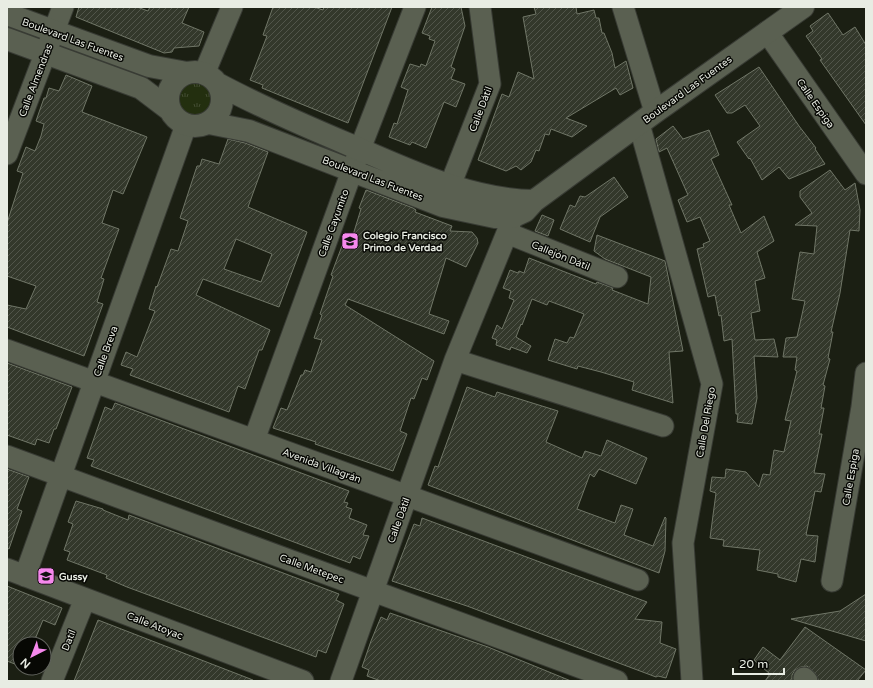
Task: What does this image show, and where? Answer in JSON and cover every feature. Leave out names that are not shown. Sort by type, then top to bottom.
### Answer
[{"type":"street","name":"Calle Almendras","points":[[7,154],[44,53],[63,7]]},
{"type":"street","points":[[203,77],[232,7]]},
{"type":"street","name":"Calle Cayumito","points":[[254,440],[352,170],[415,7]]},
{"type":"street","name":"Calle Dátil","points":[[446,196],[490,84],[480,7]]},
{"type":"street","name":"Calle Del Riego","points":[[624,7],[647,118],[712,384],[683,543],[692,681]]},
{"type":"street","name":"Boulevard Las Fuentes","points":[[7,14],[149,66],[203,77],[253,103],[360,149],[446,196],[495,217],[517,213],[798,8]]},
{"type":"street","name":"Calle Espiga","points":[[766,32],[866,174]]},
{"type":"street","points":[[7,39],[141,88],[170,110],[176,119],[186,125],[194,126],[209,123],[216,117],[221,106],[222,92],[203,77],[178,77],[170,88],[168,101],[170,110]]},
{"type":"street","name":"Boulevard Las Fuentes","points":[[209,123],[249,131],[352,170],[446,196]]},
{"type":"street","name":"Calle Breva","points":[[16,573],[61,476],[186,125]]},
{"type":"street","name":"Calle Dátil","points":[[341,681],[455,360],[517,213]]},
{"type":"street","name":"Callejón Dátil","points":[[517,213],[616,277]]},
{"type":"street","name":"Avenida Villagrán","points":[[7,350],[638,580]]},
{"type":"street","points":[[455,360],[663,426]]},
{"type":"street","name":"Calle Espiga","points":[[832,581],[864,410],[866,373]]},
{"type":"street","name":"Calle Metepec","points":[[7,456],[617,681]]},
{"type":"street","name":"Calle Atoyac","points":[[16,573],[85,598],[265,674],[303,681]]},
{"type":"street","name":"Datíl","points":[[52,681],[85,598]]},
{"type":"green space","points":[[195,79],[210,85],[216,100],[210,115],[195,121],[180,115],[174,100],[180,85]]},
{"type":"building","points":[[79,7],[137,7],[148,11],[150,7],[189,7],[182,23],[204,32],[199,46],[174,48],[172,52],[164,53],[76,17]]},
{"type":"building","points":[[273,7],[314,7],[323,10],[324,7],[392,7],[348,123],[262,88],[263,85],[250,80],[267,36],[263,35]]},
{"type":"building","points":[[432,7],[461,7],[465,26],[451,67],[455,69],[451,79],[465,84],[456,107],[444,102],[426,148],[412,142],[410,145],[389,137],[394,123],[397,124],[408,90],[401,87],[410,64],[420,67],[421,64],[426,66],[435,41],[429,39],[430,36],[422,33]]},
{"type":"building","points":[[534,7],[576,7],[577,14],[594,10],[596,18],[599,18],[602,33],[604,33],[612,53],[615,68],[626,61],[633,88],[620,95],[616,88],[566,118],[587,126],[572,137],[551,129],[549,135],[545,134],[539,151],[536,150],[531,162],[521,170],[516,166],[506,171],[478,160],[502,94],[509,97],[518,72],[534,79],[523,17],[536,14]]},
{"type":"building","points":[[828,13],[843,35],[855,27],[866,45],[866,125],[820,60],[822,59],[806,36],[813,31],[810,26]]},
{"type":"building","points":[[759,67],[799,126],[816,148],[815,149],[825,164],[789,179],[779,167],[762,180],[750,158],[749,159],[737,142],[760,126],[745,105],[732,113],[727,113],[715,95]]},
{"type":"building","points":[[66,75],[92,86],[82,112],[147,137],[123,194],[113,190],[102,223],[119,229],[101,278],[104,279],[97,302],[103,304],[84,356],[7,327],[7,305],[26,309],[36,286],[7,276],[7,223],[23,173],[17,171],[26,147],[35,151],[41,136],[44,124],[36,121],[49,88],[59,91]]},
{"type":"building","points":[[673,126],[683,139],[709,130],[719,155],[711,159],[732,205],[729,205],[741,233],[764,216],[774,241],[757,252],[765,278],[755,281],[760,311],[751,313],[755,340],[774,339],[778,357],[754,356],[757,398],[752,424],[737,422],[738,414],[736,414],[732,339],[724,341],[721,315],[719,316],[715,295],[708,297],[697,249],[704,247],[703,244],[710,241],[700,217],[687,222],[678,200],[688,195],[667,148],[659,152],[656,139]]},
{"type":"building","points":[[228,139],[245,143],[268,152],[248,207],[307,232],[279,307],[203,279],[196,295],[270,330],[262,350],[259,350],[245,389],[238,386],[229,412],[130,375],[133,369],[121,365],[126,352],[137,357],[155,311],[149,309],[156,286],[157,287],[171,249],[178,251],[188,221],[180,218],[197,166],[200,166],[202,159],[219,164]],"holes":[[[236,239],[272,254],[261,282],[224,269]]]},
{"type":"building","points":[[830,170],[845,190],[855,183],[860,210],[859,231],[850,230],[840,293],[831,332],[833,332],[828,358],[830,359],[823,385],[825,386],[821,408],[824,408],[819,434],[822,434],[814,473],[825,474],[821,492],[815,491],[806,535],[818,536],[815,562],[801,559],[796,582],[778,577],[778,574],[757,570],[760,550],[723,546],[724,540],[710,538],[716,493],[710,491],[712,477],[725,478],[726,469],[746,472],[759,487],[763,474],[770,475],[774,450],[784,452],[791,421],[785,420],[797,371],[795,370],[797,357],[783,357],[786,338],[797,337],[805,301],[792,299],[800,252],[814,254],[817,226],[795,225],[812,213],[800,197],[800,191]]},
{"type":"building","points":[[614,177],[628,197],[600,217],[590,242],[560,229],[570,205],[575,207],[580,196],[585,197]]},
{"type":"building","points":[[366,190],[413,208],[416,210],[415,212],[452,226],[450,231],[472,232],[477,238],[478,243],[466,267],[446,258],[429,314],[449,321],[444,334],[348,299],[345,305],[434,361],[427,380],[422,378],[414,399],[411,398],[400,431],[407,434],[393,471],[315,444],[316,442],[273,428],[281,408],[287,410],[301,375],[303,375],[305,370],[311,372],[322,340],[314,338],[322,315],[320,314],[333,276],[331,275],[342,246],[349,248],[361,209],[359,208]]},
{"type":"building","points":[[542,215],[554,220],[548,236],[535,231]]},
{"type":"building","points":[[597,235],[665,261],[683,351],[669,352],[673,403],[632,390],[634,382],[578,366],[577,369],[548,360],[555,339],[567,343],[570,337],[574,338],[584,314],[549,301],[547,305],[532,299],[522,325],[521,324],[516,337],[531,346],[527,353],[511,347],[510,350],[496,345],[497,340],[492,338],[497,325],[502,329],[514,300],[509,298],[511,291],[503,288],[510,270],[518,273],[519,271],[524,273],[529,258],[596,284],[597,282],[613,288],[612,290],[648,304],[651,277],[605,259],[594,251]]},
{"type":"building","points":[[7,363],[72,387],[49,443],[37,439],[35,445],[7,435]]},
{"type":"building","points":[[467,387],[495,397],[497,392],[558,411],[546,442],[582,458],[585,451],[601,456],[607,440],[647,458],[636,484],[599,469],[594,477],[590,474],[577,509],[615,523],[621,505],[633,509],[624,535],[653,546],[665,517],[665,551],[659,573],[428,485],[435,466],[438,467]]},
{"type":"building","points":[[115,403],[349,491],[344,502],[348,503],[346,507],[352,509],[349,518],[367,525],[363,535],[369,536],[360,559],[353,556],[350,563],[91,466],[94,460],[87,458],[105,407],[112,410]]},
{"type":"building","points":[[7,469],[29,477],[17,509],[22,511],[9,549],[7,548]]},
{"type":"building","points":[[76,501],[103,509],[128,520],[129,515],[339,594],[336,600],[344,604],[326,653],[318,650],[316,657],[127,587],[106,578],[107,575],[67,560],[70,552],[64,550],[73,524],[68,522]]},
{"type":"building","points":[[422,518],[647,602],[635,619],[662,622],[660,643],[676,649],[666,678],[656,677],[467,606],[392,581],[414,524],[420,526]]},
{"type":"building","points":[[7,586],[62,608],[55,625],[43,620],[36,636],[12,636],[12,663],[7,661]]},
{"type":"building","points":[[866,594],[866,641],[791,619],[840,611]]},
{"type":"building","points":[[390,613],[488,647],[571,681],[381,681],[367,676],[369,670],[362,667],[371,641],[381,617],[387,620]]},
{"type":"building","points":[[98,620],[253,680],[253,681],[74,681]]},
{"type":"building","points":[[805,627],[866,670],[857,681],[819,681],[815,673],[807,666],[795,670],[792,675],[792,681],[765,681],[770,674],[754,660],[763,647],[780,660]]},
{"type":"place","name":"Colegio Francisco Primo de Verdad","points":[[350,241]]},
{"type":"place","name":"Gussy","points":[[46,576]]}]
